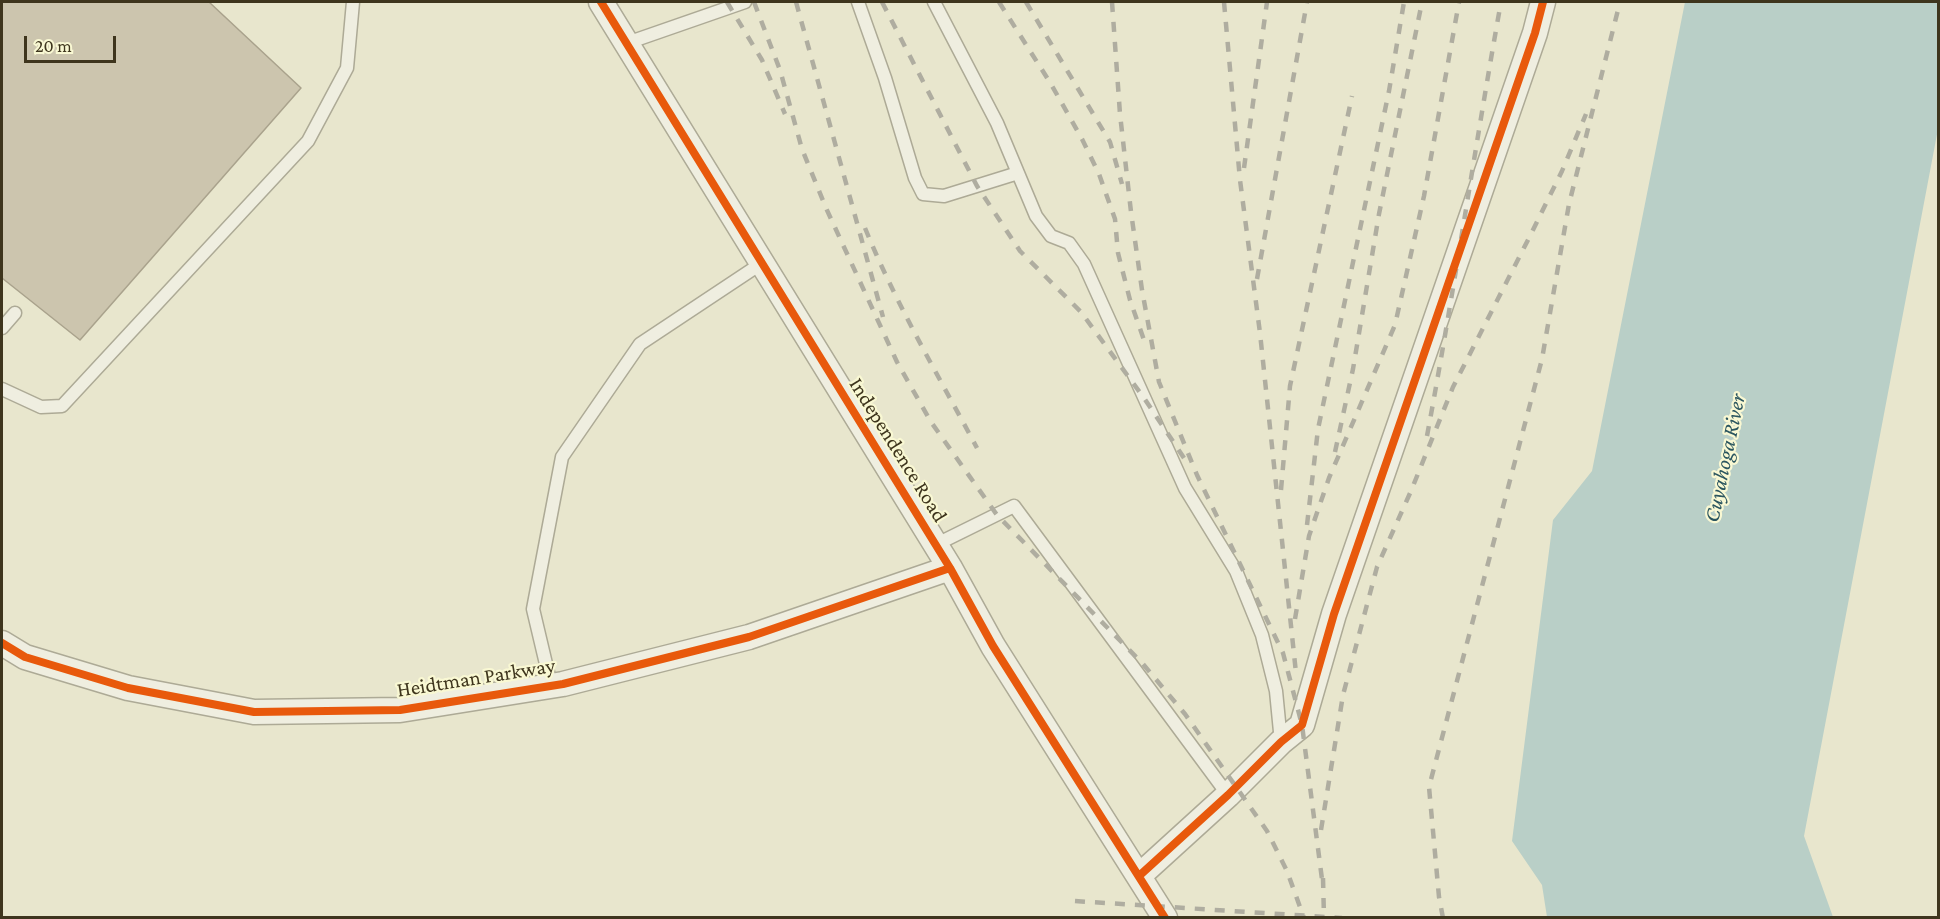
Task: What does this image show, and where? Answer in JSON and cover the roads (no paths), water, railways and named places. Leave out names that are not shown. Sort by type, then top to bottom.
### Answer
[{"type":"street","name":"Independence Road","points":[[601,2],[950,568],[993,646],[1165,918]]},
{"type":"street","points":[[1139,876],[1228,795],[1281,742],[1302,725],[1334,614],[1535,33],[1543,2]]},
{"type":"street","name":"Heidtman Parkway","points":[[2,642],[25,657],[128,688],[254,712],[400,710],[551,686],[749,637],[950,568]]},
{"type":"lane","points":[[2,389],[41,407],[62,406],[308,141],[347,68],[353,2]]},
{"type":"lane","points":[[627,43],[746,2]]},
{"type":"lane","points":[[858,2],[885,78],[915,178],[923,194],[944,196],[1018,173]]},
{"type":"lane","points":[[934,2],[997,123],[1036,216],[1051,236],[1069,243],[1083,264],[1185,488],[1236,571],[1262,635],[1276,691],[1281,742]]},
{"type":"lane","points":[[551,686],[533,609],[561,457],[640,344],[762,263]]},
{"type":"lane","points":[[2,328],[15,313]]},
{"type":"lane","points":[[935,545],[1014,506],[1228,795]]},
{"type":"water","name":"Cuyahoga River","points":[[1685,2],[1938,2],[1938,129],[1804,836],[1833,917],[1547,917],[1542,885],[1512,841],[1553,520],[1592,471]]},
{"type":"railway","points":[[727,2],[762,60],[785,114]]},
{"type":"railway","points":[[754,2],[780,70],[802,149],[826,208],[897,362],[931,422],[997,515],[1143,664],[1185,714],[1267,831],[1287,871],[1304,918]]},
{"type":"railway","points":[[796,2],[883,317]]},
{"type":"railway","points":[[882,2],[977,186],[1020,251],[1081,312],[1144,398],[1184,458]]},
{"type":"railway","points":[[999,2],[1051,84],[1099,174],[1115,219],[1118,253],[1130,300],[1144,340]]},
{"type":"railway","points":[[1026,2],[1110,142],[1122,184]]},
{"type":"railway","points":[[1112,2],[1120,114],[1131,212],[1142,290],[1159,382],[1197,475],[1283,653],[1302,725],[1323,887]]},
{"type":"railway","points":[[1224,2],[1240,180],[1260,333],[1296,673]]},
{"type":"railway","points":[[1244,168],[1267,2]]},
{"type":"railway","points":[[1257,279],[1307,2]]},
{"type":"railway","points":[[1307,525],[1318,429],[1389,91],[1404,2]]},
{"type":"railway","points":[[1335,452],[1353,369],[1379,214],[1422,2]]},
{"type":"railway","points":[[1295,619],[1309,536],[1329,478],[1395,325],[1424,196],[1459,2]]},
{"type":"railway","points":[[1427,436],[1501,2]]},
{"type":"railway","points":[[1443,918],[1429,787],[1542,359],[1569,204],[1620,2]]},
{"type":"railway","points":[[1281,490],[1290,386],[1352,96]]},
{"type":"railway","points":[[1321,830],[1343,695],[1377,567],[1453,387],[1562,171],[1586,114]]},
{"type":"railway","points":[[865,228],[904,312],[977,448]]},
{"type":"railway","points":[[1323,878],[1324,918]]},
{"type":"railway","points":[[1075,901],[1342,918]]}]
